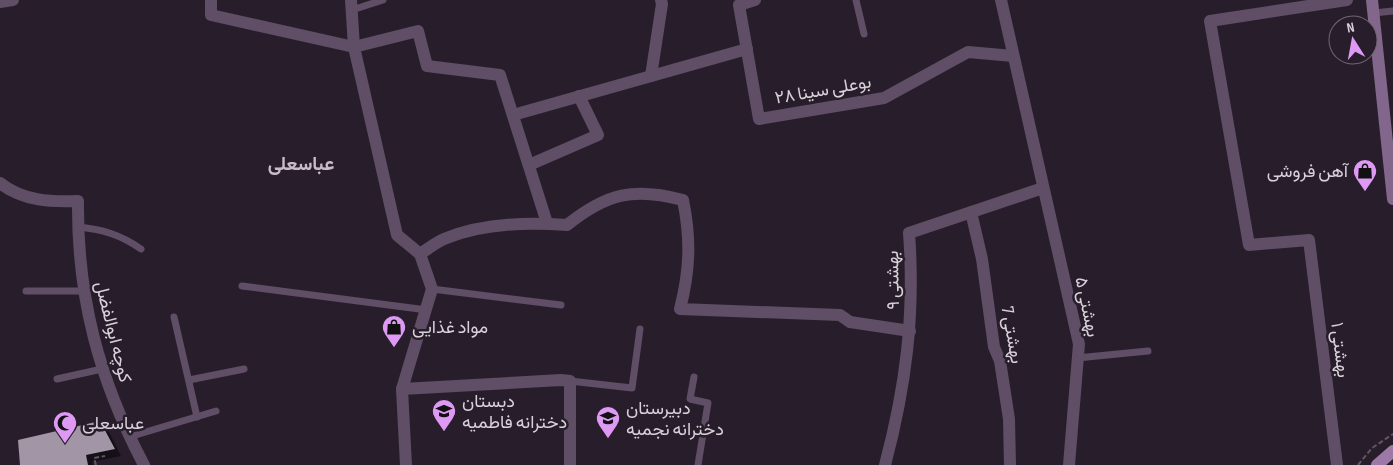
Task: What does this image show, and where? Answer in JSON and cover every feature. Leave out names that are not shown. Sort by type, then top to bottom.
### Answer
[{"type":"main road","points":[[1377,465],[1393,451]]},
{"type":"street","points":[[0,2],[13,0]]},
{"type":"street","points":[[211,0],[211,15],[354,47],[418,31],[427,66],[500,76],[547,223]]},
{"type":"street","points":[[651,76],[662,4],[661,0]]},
{"type":"street","name":"بوعلی سینا ۲۸","points":[[755,0],[739,4],[759,119],[884,98],[968,52],[1013,56]]},
{"type":"street","name":"بهشتی ۵","points":[[1001,0],[1078,344],[1069,465]]},
{"type":"street","name":"بهشتی ۱","points":[[1337,465],[1309,240],[1249,244],[1210,21],[1347,0]]},
{"type":"street","points":[[352,5],[354,47],[396,235],[420,254],[432,289],[402,389],[406,465]]},
{"type":"street","points":[[1373,6],[1393,200]]},
{"type":"street","points":[[513,115],[747,49]]},
{"type":"street","points":[[529,165],[598,135],[579,96]]},
{"type":"street","name":"کوچه ابوالفضل","points":[[0,183],[27,197],[52,202],[78,201],[78,228],[83,290],[92,334],[102,369],[129,437],[144,465]]},
{"type":"street","name":"بهشتی ۹","points":[[885,465],[906,371],[910,331],[912,266],[909,233],[1043,188]]},
{"type":"street","points":[[420,254],[443,240],[468,232],[512,224],[547,223],[568,225],[587,209],[610,198],[634,193],[659,194],[683,200],[688,221],[690,244],[686,288],[680,309],[840,315],[850,322],[910,331]]},
{"type":"street","name":"بهشتی 7","points":[[971,212],[982,258],[994,347],[1000,361],[1009,419],[1010,465]]},
{"type":"street","points":[[402,389],[570,381],[570,465]]},
{"type":"lane","points":[[352,5],[383,0]]},
{"type":"lane","points":[[856,0],[864,34]]},
{"type":"lane","points":[[1373,6],[1393,10]]},
{"type":"lane","points":[[78,228],[105,231],[130,241],[141,249]]},
{"type":"lane","points":[[242,286],[427,310]]},
{"type":"lane","points":[[432,289],[562,305]]},
{"type":"lane","points":[[26,291],[83,290]]},
{"type":"lane","points":[[174,317],[197,417]]},
{"type":"lane","points":[[570,381],[632,388],[640,329]]},
{"type":"lane","points":[[1077,358],[1148,351]]},
{"type":"lane","points":[[57,379],[102,369]]},
{"type":"lane","points":[[189,380],[244,369]]},
{"type":"lane","points":[[694,377],[690,399],[708,403],[698,465]]},
{"type":"lane","points":[[129,437],[216,411]]},
{"type":"path","points":[[1358,465],[1372,448],[1393,434]]},
{"type":"path","points":[[96,465],[94,458],[105,456]]},
{"type":"building","name":"عباسعلی","points":[[100,421],[115,449],[86,455],[88,465],[20,465],[18,440]]},
{"type":"place","name":"آهن فروشی","points":[[1365,192]]},
{"type":"place","name":"مواد غذایی","points":[[394,348]]},
{"type":"place","name":"دبستان دخترانه فاطمیه","points":[[444,432]]},
{"type":"place","name":"دبیرستان دخترانه نجمیه","points":[[608,439]]},
{"type":"place","name":"عباسعلی","points":[[65,444]]},
{"type":"district","name":"عباسعلی","points":[[301,164]]}]
